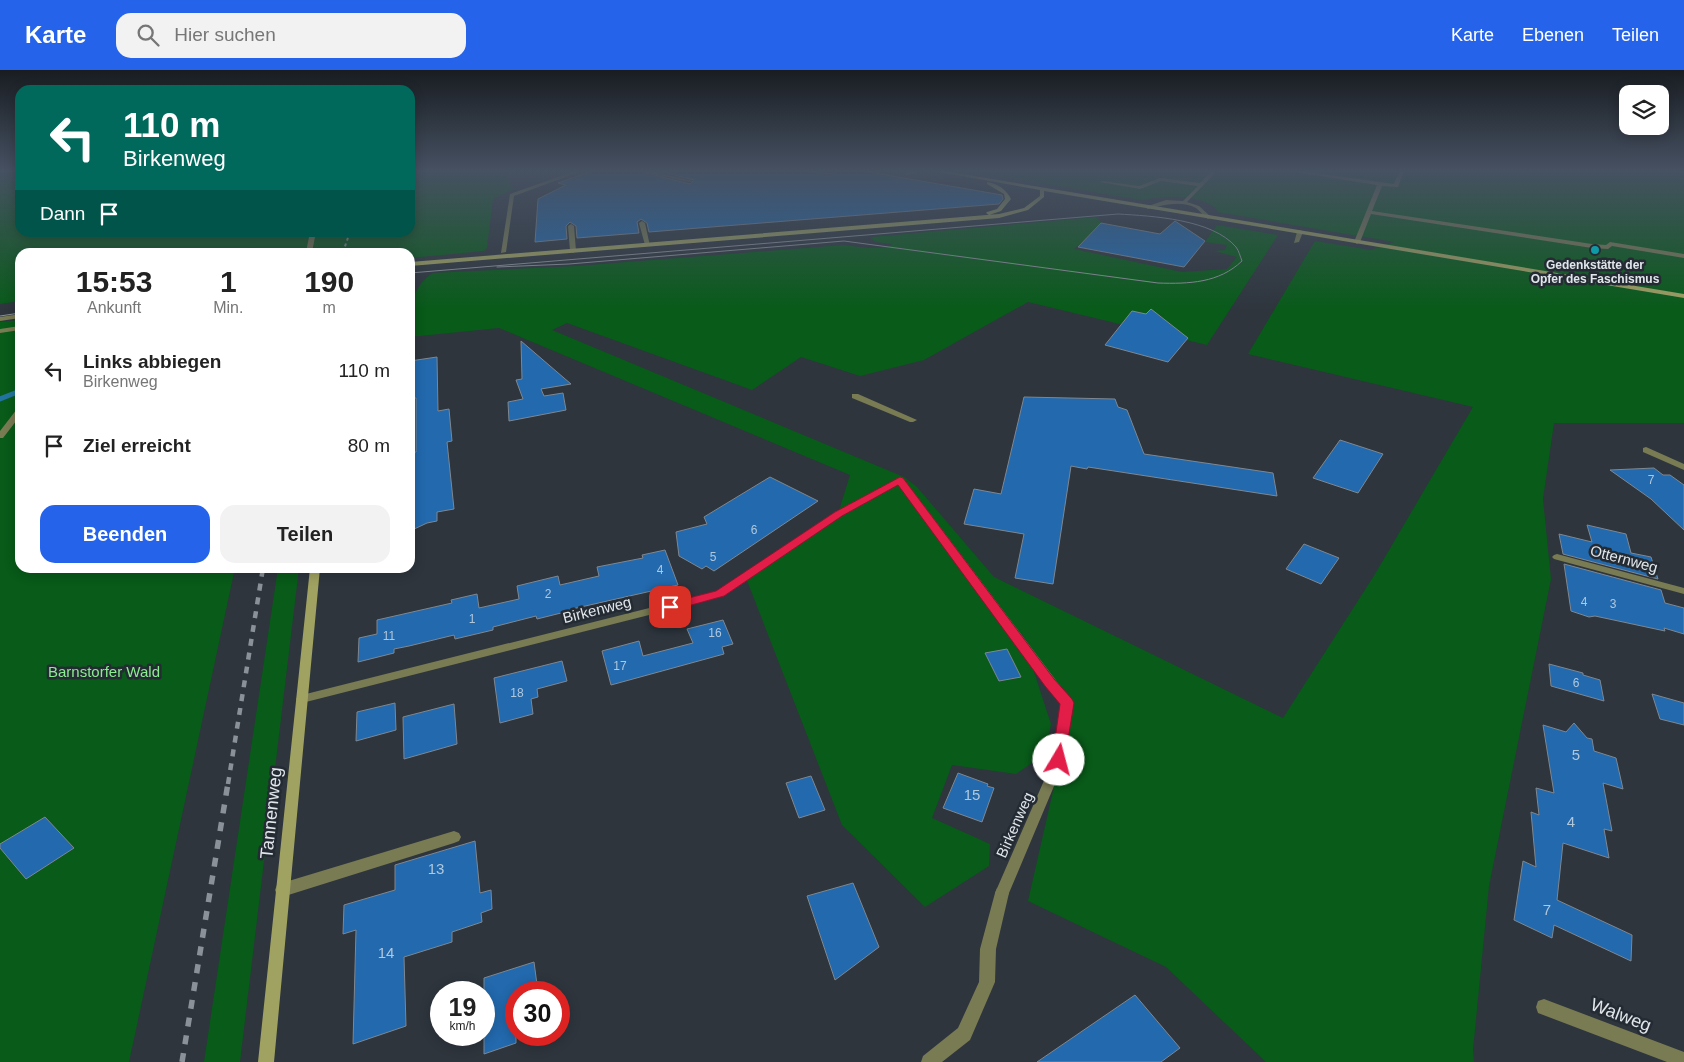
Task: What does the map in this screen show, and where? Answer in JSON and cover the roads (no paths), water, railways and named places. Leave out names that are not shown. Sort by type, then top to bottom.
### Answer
[{"type":"main road","points":[[415,265],[980,217]]},
{"type":"main road","points":[[1210,217],[1684,296]]},
{"type":"main road","name":"Tannenweg","points":[[266,1062],[315,573]]},
{"type":"street","points":[[503,252],[508,217]]},
{"type":"street","points":[[1357,242],[1367,217]]},
{"type":"street","points":[[1404,217],[1592,246],[1608,247],[1610,244],[1684,256]]},
{"type":"street","points":[[642,223],[648,245]]},
{"type":"street","points":[[571,226],[573,251]]},
{"type":"street","points":[[1296,242],[1300,232]]},
{"type":"street","points":[[0,319],[15,317]]},
{"type":"street","points":[[0,331],[15,329]]},
{"type":"street","points":[[854,396],[913,420]]},
{"type":"street","points":[[0,436],[15,417]]},
{"type":"street","points":[[1646,450],[1684,467]]},
{"type":"street","name":"Birkenweg","points":[[302,699],[720,594],[838,514],[900,480],[1050,683],[1067,703],[1059,760],[1002,892],[988,949],[987,982],[964,1034],[929,1062]]},
{"type":"street","name":"Otternweg","points":[[1557,557],[1684,590]]},
{"type":"street","points":[[282,890],[454,837]]},
{"type":"street","name":"Walweg","points":[[1544,1007],[1684,1060]]},
{"type":"waterway","points":[[0,399],[15,393]]},
{"type":"tram line","points":[[415,273],[1078,217]]},
{"type":"tram line","points":[[497,267],[569,264],[844,241],[1158,283],[1203,281],[1224,274],[1242,261],[1236,247],[1212,230],[1181,221],[1158,217]]},
{"type":"tram line","points":[[0,316],[15,314]]},
{"type":"railway","points":[[344,248],[348,237]]},
{"type":"railway","points":[[228,784],[262,573]]},
{"type":"railway","points":[[182,1062],[228,783]]},
{"type":"place","name":"Gedenkstätte der Opfer des Faschismus","points":[[1595,250]]},
{"type":"park label","name":"Barnstorfer Wald","points":[[104,672]]}]
